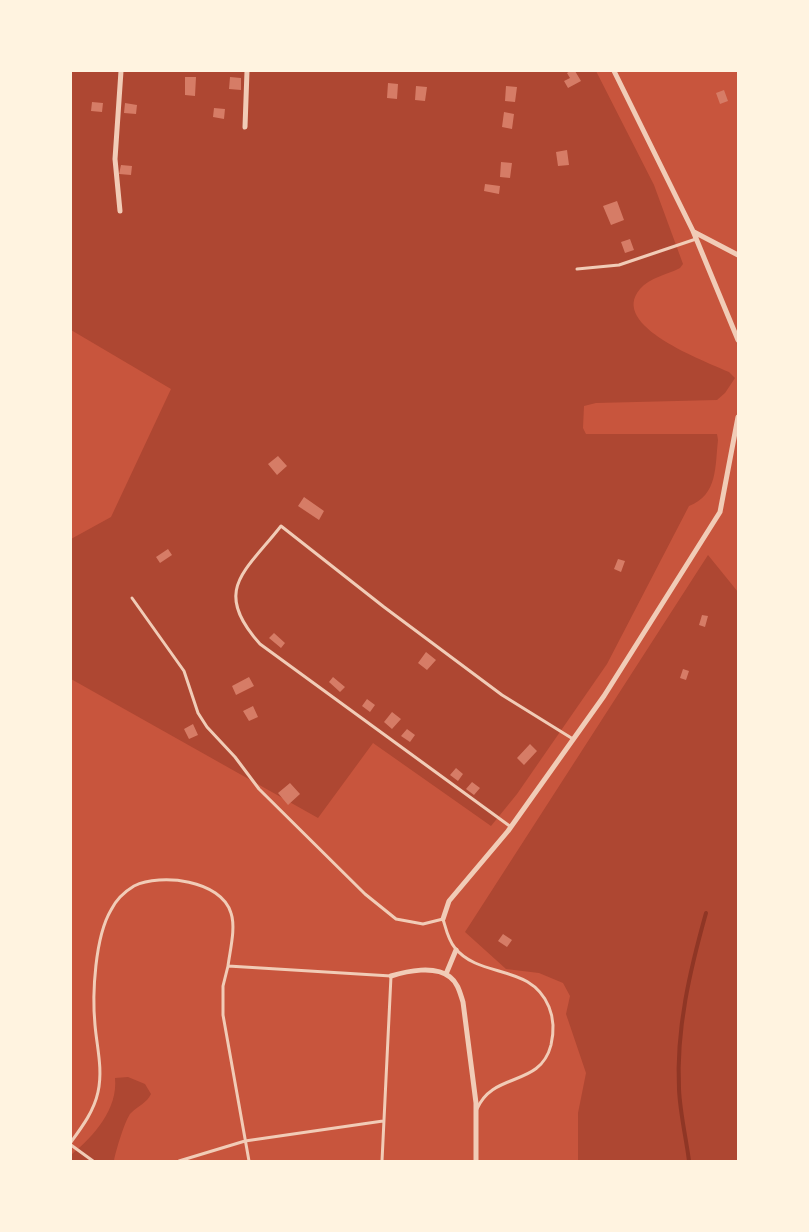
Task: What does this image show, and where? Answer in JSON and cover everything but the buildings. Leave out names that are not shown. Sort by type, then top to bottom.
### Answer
[{"type":"street","points":[[120,211],[115,159],[122,71]]},
{"type":"street","points":[[245,127],[247,71]]},
{"type":"street","points":[[614,71],[693,232],[738,340]]},
{"type":"street","points":[[693,232],[738,255]]},
{"type":"street","points":[[443,920],[449,901],[511,827],[604,696],[720,512],[738,417]]},
{"type":"street","points":[[446,974],[456,950]]},
{"type":"street","points":[[391,976],[415,971],[446,974],[455,982],[462,1002],[476,1112],[476,1161]]},
{"type":"lane","points":[[577,269],[619,265],[696,239]]},
{"type":"lane","points":[[511,827],[260,644],[244,626],[236,608],[236,593],[239,579],[281,526],[384,607],[502,695],[573,739]]},
{"type":"lane","points":[[132,598],[184,670],[198,713],[206,727],[236,758],[259,789],[365,894],[396,920],[423,924],[443,920],[450,942],[456,950],[473,961],[531,983],[546,999],[553,1026],[549,1051],[537,1070],[494,1088],[482,1098],[476,1112]]},
{"type":"lane","points":[[93,1161],[71,1144],[88,1118],[98,1093],[101,1061],[95,1026],[93,983],[103,928],[117,900],[136,886],[156,880],[175,879],[208,890],[222,900],[231,912],[232,923],[224,986],[223,1015],[249,1161]]},
{"type":"lane","points":[[228,966],[391,976],[382,1161]]},
{"type":"lane","points":[[179,1161],[244,1141],[383,1121]]},
{"type":"shaded area","points":[[71,71],[596,71],[654,185],[683,264],[680,268],[649,282],[640,289],[634,303],[637,316],[648,329],[664,340],[700,360],[729,372],[735,378],[725,393],[717,400],[596,403],[584,406],[583,428],[586,434],[717,434],[718,440],[713,479],[705,495],[689,506],[607,664],[517,794],[491,826],[373,743],[318,818],[71,679],[71,539],[111,517],[171,389],[71,330]]},
{"type":"shaded area","points":[[708,555],[738,592],[738,1161],[578,1161],[578,1113],[586,1073],[566,1014],[570,996],[563,983],[539,973],[506,969],[465,932]]},
{"type":"shaded area","points":[[128,1077],[145,1084],[151,1094],[126,1121],[114,1161],[71,1161],[71,1155],[103,1121],[113,1100],[115,1078]]},
{"type":"waterway","points":[[689,1161],[680,1098],[680,1044],[685,1000],[706,913]]}]
